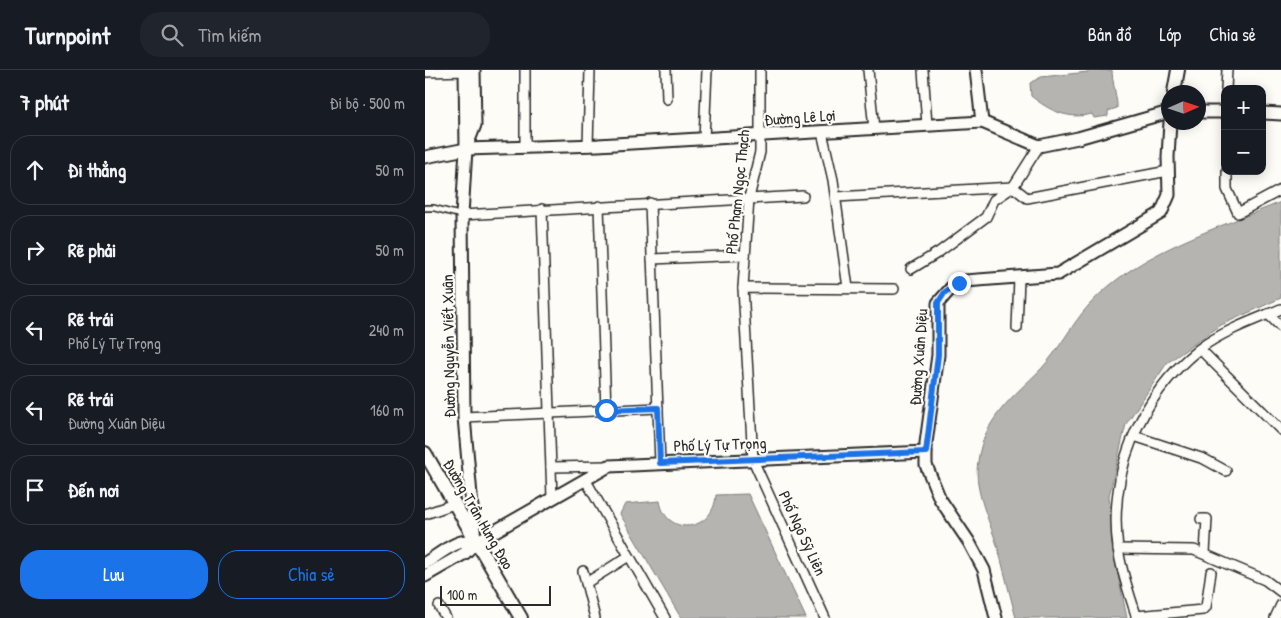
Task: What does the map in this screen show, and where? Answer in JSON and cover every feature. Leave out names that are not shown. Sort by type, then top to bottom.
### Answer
[{"type":"main road","points":[[1175,85],[1178,70]]},
{"type":"main road","name":"Đường Trần Hưng Đạo","points":[[425,453],[521,618]]},
{"type":"street","points":[[525,70],[525,147]]},
{"type":"street","points":[[588,146],[591,70]]},
{"type":"street","points":[[666,70],[667,100]]},
{"type":"street","points":[[704,139],[707,70]]},
{"type":"street","name":"Phố Phạm Ngọc Thạch","points":[[753,460],[743,288],[749,198],[760,152],[760,70]]},
{"type":"street","points":[[868,70],[875,129]]},
{"type":"street","points":[[923,70],[927,125]]},
{"type":"street","points":[[976,70],[982,122]]},
{"type":"street","points":[[1226,85],[1227,70]]},
{"type":"street","points":[[425,72],[470,71]]},
{"type":"street","name":"Đường Nguyễn Viết Xuân","points":[[470,71],[462,215],[464,417],[476,542]]},
{"type":"street","points":[[1206,112],[1221,112]]},
{"type":"street","points":[[1266,113],[1281,114]]},
{"type":"street","points":[[911,269],[939,252],[986,217],[994,200],[1013,187],[1039,146],[1077,138],[1161,114]]},
{"type":"street","name":"Đường Lê Lợi","points":[[425,158],[466,149],[588,146],[982,122],[1039,146]]},
{"type":"street","name":"Đường Xuân Diệu","points":[[997,618],[984,570],[969,542],[940,499],[925,465],[938,355],[937,309],[941,297],[952,286],[965,281],[1058,274],[1161,213],[1169,195],[1170,130]]},
{"type":"street","points":[[822,132],[836,197],[848,288]]},
{"type":"street","points":[[836,197],[1013,187],[1027,198],[1168,171]]},
{"type":"street","points":[[1227,175],[1227,189],[1238,213],[1281,190]]},
{"type":"street","points":[[462,215],[650,203],[803,196]]},
{"type":"street","points":[[650,203],[660,463]]},
{"type":"street","points":[[599,206],[606,410]]},
{"type":"street","points":[[543,209],[552,498]]},
{"type":"street","points":[[653,259],[745,255]]},
{"type":"street","points":[[1017,328],[1019,278]]},
{"type":"street","points":[[743,288],[894,289]]},
{"type":"street","points":[[1211,572],[1206,607],[1203,610],[1136,617],[1118,549],[1116,507],[1123,463],[1144,412],[1168,380],[1200,349],[1245,323],[1281,309]]},
{"type":"street","points":[[1268,314],[1281,327]]},
{"type":"street","points":[[1200,349],[1281,430]]},
{"type":"street","points":[[464,417],[658,408]]},
{"type":"street","points":[[1134,436],[1204,459],[1226,471]]},
{"type":"street","name":"Phố Lý Tự Trọng","points":[[476,542],[609,466],[926,452]]},
{"type":"street","name":"Phố Ngô Sỹ Liên","points":[[753,460],[825,618]]},
{"type":"street","points":[[551,467],[609,466]]},
{"type":"street","points":[[585,479],[665,618]]},
{"type":"street","points":[[425,514],[434,513],[454,504]]},
{"type":"street","points":[[1201,519],[1207,519],[1205,553]]},
{"type":"street","points":[[425,563],[465,540],[476,542]]},
{"type":"street","points":[[425,576],[465,553],[476,542]]},
{"type":"street","points":[[1118,549],[1194,550],[1205,553],[1265,580],[1281,592]]},
{"type":"street","points":[[586,583],[629,556]]},
{"type":"street","points":[[583,571],[595,618]]},
{"type":"street","points":[[1275,618],[1281,605]]},
{"type":"street","points":[[439,606],[446,618]]},
{"type":"lane","points":[[425,208],[434,208],[462,215]]},
{"type":"shaded area","points":[[1088,70],[1112,70],[1117,108],[1108,111],[1108,116],[1094,118],[1092,114],[1083,116],[1067,115],[1052,110],[1031,96],[1030,83],[1041,77],[1088,72]]},
{"type":"shaded area","points":[[1281,202],[1281,298],[1221,325],[1167,363],[1126,424],[1109,496],[1116,565],[1127,618],[1016,618],[996,541],[980,496],[978,484],[977,473],[981,446],[993,420],[1010,399],[1054,354],[1089,305],[1108,286],[1154,256],[1204,232]]},
{"type":"shaded area","points":[[748,494],[806,618],[681,618],[620,514],[625,504],[660,501],[664,513],[671,521],[689,526],[699,523],[707,517],[713,507],[716,495]]},
{"type":"route","points":[[606,410],[658,408],[660,463],[926,452],[938,355],[936,320],[938,303],[945,292],[959,283]]}]
